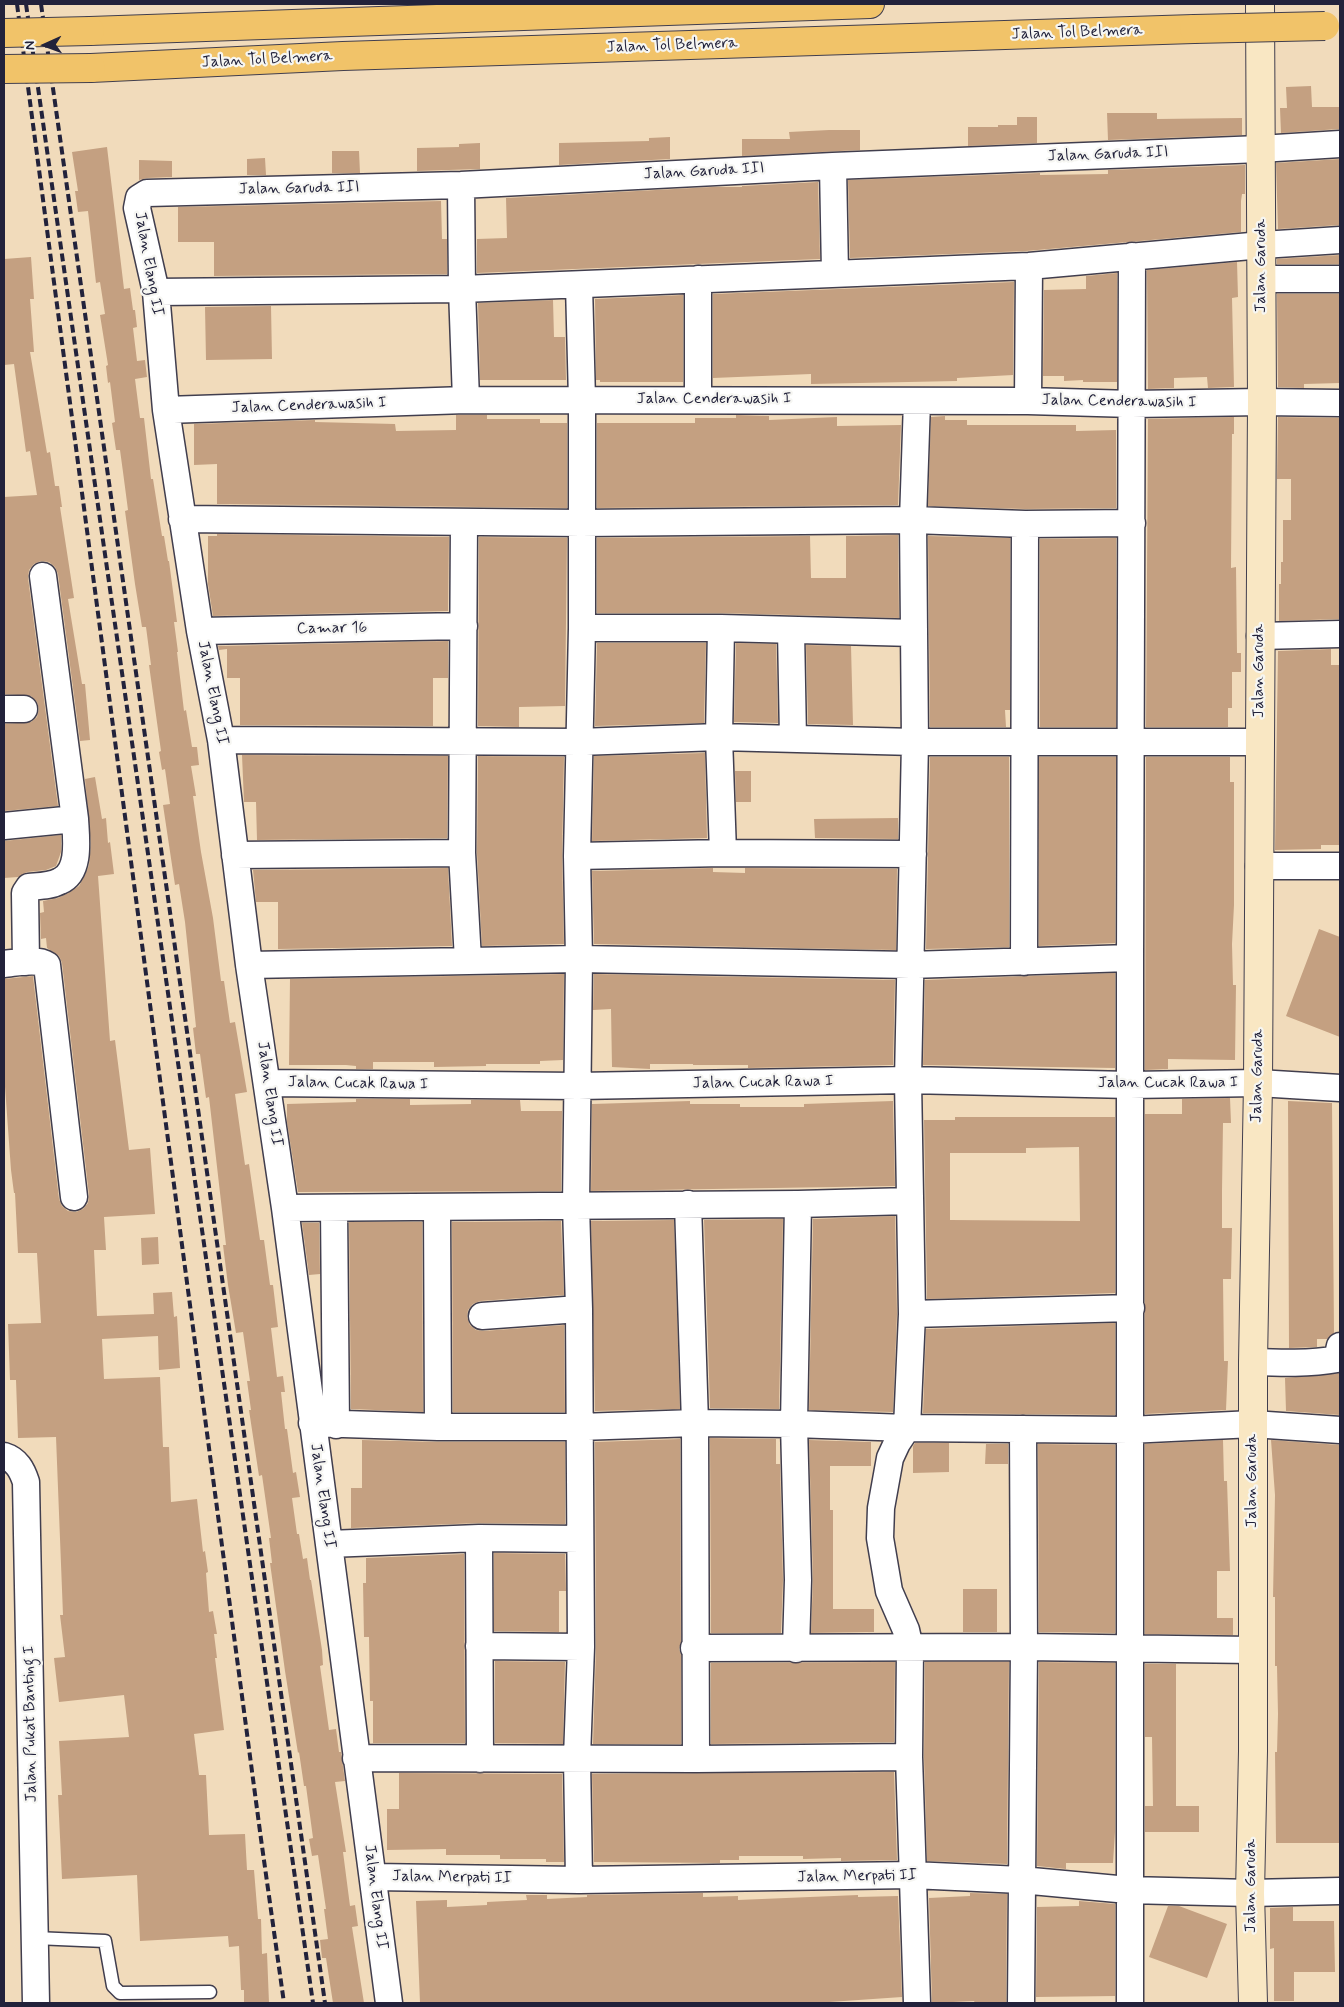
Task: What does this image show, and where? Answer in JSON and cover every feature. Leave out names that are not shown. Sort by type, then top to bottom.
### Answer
[{"type":"highway","name":"Jalan Tol Belmera","points":[[4,33],[870,4]]},
{"type":"highway","name":"Jalan Tol Belmera","points":[[4,70],[91,68],[343,56],[1333,26]]},
{"type":"street","name":"Jalan Garuda","points":[[1253,2003],[1250,1893],[1262,402],[1260,4]]},
{"type":"street","points":[[1260,149],[1340,144]]},
{"type":"street","name":"Jalan Garuda III","points":[[147,193],[461,185],[833,166],[1260,149]]},
{"type":"street","points":[[833,166],[835,273]]},
{"type":"street","points":[[461,185],[466,400]]},
{"type":"street","name":"Jalan Elang II","points":[[147,193],[139,198],[137,208],[156,292],[166,410],[200,631],[221,740],[249,965],[268,1083],[285,1208],[324,1424],[329,1544],[389,2003]]},
{"type":"street","points":[[156,292],[462,289],[1029,266],[1262,245],[1340,240]]},
{"type":"street","points":[[1130,2003],[1128,1890],[1131,1308],[1130,742],[1132,256]]},
{"type":"street","points":[[1028,401],[1029,266]]},
{"type":"street","points":[[698,279],[698,400]]},
{"type":"street","points":[[1262,280],[1340,279]]},
{"type":"street","points":[[578,1880],[578,1758],[581,1647],[579,1309],[576,1205],[579,960],[577,856],[582,628],[582,400],[579,285]]},
{"type":"street","name":"Jalan Cenderawasih I","points":[[166,410],[466,400],[1028,401],[1132,404],[1340,403]]},
{"type":"street","points":[[916,401],[913,520],[915,742],[908,1080],[912,1314],[907,1428],[890,1458],[881,1508],[880,1538],[889,1591],[906,1630],[910,1648],[909,1756],[917,2003]]},
{"type":"street","points":[[182,519],[581,523],[913,520],[1026,524],[1132,523]]},
{"type":"street","points":[[464,522],[462,853],[468,960]]},
{"type":"street","points":[[1024,962],[1026,524]]},
{"type":"street","points":[[43,576],[76,819],[75,852],[70,874],[61,881],[29,887],[25,892],[15,963],[44,962],[47,965],[74,1197]]},
{"type":"street","name":"Camar 16","points":[[200,631],[464,626]]},
{"type":"street","points":[[582,628],[721,628],[914,633]]},
{"type":"street","points":[[721,628],[719,737],[723,853]]},
{"type":"street","points":[[791,630],[793,739]]},
{"type":"street","points":[[1260,636],[1340,634]]},
{"type":"street","points":[[221,740],[579,742],[719,737],[915,742],[1260,742]]},
{"type":"street","points":[[4,826],[76,819]]},
{"type":"street","points":[[236,855],[462,853]]},
{"type":"street","points":[[577,856],[723,853],[913,854]]},
{"type":"street","points":[[1259,866],[1340,866]]},
{"type":"street","points":[[249,965],[468,960],[579,960],[910,965],[1130,958]]},
{"type":"street","name":"Jalan Cucak Rawa I","points":[[268,1083],[578,1086],[908,1080],[1130,1085],[1258,1083],[1340,1088]]},
{"type":"street","points":[[285,1208],[798,1204],[910,1200]]},
{"type":"street","points":[[688,1204],[695,1423],[694,1648],[696,1759]]},
{"type":"street","points":[[796,1649],[798,1580],[794,1424],[798,1204]]},
{"type":"street","points":[[334,1208],[324,1424],[438,1427],[580,1427],[695,1423],[907,1428],[1129,1430],[1253,1424],[1340,1430]]},
{"type":"street","points":[[437,1208],[438,1427]]},
{"type":"street","points":[[912,1314],[1131,1308]]},
{"type":"street","points":[[482,1316],[579,1309]]},
{"type":"street","points":[[1253,1362],[1273,1363],[1337,1359],[1340,1346]]},
{"type":"street","points":[[1020,2003],[1024,1647],[1023,1429]]},
{"type":"street","name":"Jalan Pukat Banting I","points":[[4,1456],[11,1458],[18,1465],[26,1482],[36,2003]]},
{"type":"street","points":[[329,1544],[479,1538],[580,1538]]},
{"type":"street","points":[[479,1538],[480,1760]]},
{"type":"street","points":[[479,1646],[581,1647]]},
{"type":"street","points":[[694,1648],[1024,1647],[1253,1650]]},
{"type":"street","points":[[356,1758],[480,1760],[909,1756]]},
{"type":"street","name":"Jalan Merpati II","points":[[373,1877],[578,1880],[912,1875],[1020,1880],[1128,1890],[1250,1893],[1340,1892]]},
{"type":"lane","points":[[35,1938],[103,1940],[107,1943],[113,1986],[120,1993],[210,1992]]},
{"type":"building","points":[[1311,86],[1312,107],[1339,107],[1339,129],[1281,133],[1280,108],[1287,108],[1286,87]]},
{"type":"building","points":[[1107,113],[1157,113],[1157,119],[1242,118],[1242,135],[1108,140]]},
{"type":"building","points":[[1017,117],[1037,117],[1037,143],[968,146],[968,127],[1017,125]]},
{"type":"building","points":[[860,130],[860,150],[742,156],[742,139],[790,139],[789,132]]},
{"type":"building","points":[[670,137],[670,159],[559,165],[559,143],[649,141],[649,138]]},
{"type":"building","points":[[480,143],[480,169],[417,171],[417,148],[459,147],[459,144]]},
{"type":"building","points":[[107,147],[124,289],[130,288],[133,310],[135,310],[137,327],[133,328],[137,361],[145,360],[147,377],[135,379],[140,418],[144,418],[151,479],[153,479],[162,536],[164,536],[169,561],[177,622],[174,622],[184,711],[186,710],[192,747],[197,747],[199,765],[191,766],[196,796],[193,796],[201,852],[213,918],[221,981],[224,981],[230,1023],[235,1022],[247,1092],[235,1094],[245,1165],[249,1164],[260,1240],[264,1240],[270,1285],[273,1285],[278,1327],[271,1328],[277,1377],[283,1376],[285,1392],[281,1392],[285,1429],[287,1429],[293,1473],[296,1472],[300,1497],[292,1498],[297,1534],[299,1534],[303,1559],[307,1558],[311,1580],[322,1650],[323,1665],[320,1666],[329,1730],[336,1729],[339,1752],[341,1752],[345,1781],[335,1782],[346,1852],[343,1852],[350,1906],[355,1905],[358,1926],[352,1927],[364,2003],[333,2003],[326,1958],[322,1958],[320,1940],[328,1939],[324,1909],[326,1909],[318,1855],[312,1856],[309,1839],[313,1838],[306,1786],[304,1786],[285,1671],[270,1563],[272,1563],[269,1538],[271,1538],[262,1475],[259,1476],[249,1410],[251,1410],[247,1381],[250,1381],[243,1332],[236,1333],[228,1285],[223,1245],[226,1245],[209,1097],[206,1098],[200,1054],[196,1054],[193,1028],[196,1027],[185,922],[179,884],[175,885],[163,805],[170,804],[165,769],[162,770],[159,752],[161,751],[149,665],[151,665],[146,627],[142,627],[135,584],[125,511],[128,510],[120,450],[116,450],[112,423],[115,422],[110,382],[108,383],[106,366],[108,365],[100,315],[105,314],[100,282],[96,283],[88,211],[78,212],[75,191],[78,191],[72,152]]},
{"type":"building","points":[[332,151],[359,151],[360,173],[332,173]]},
{"type":"building","points":[[265,158],[266,175],[247,175],[247,159]]},
{"type":"building","points":[[1340,159],[1340,225],[1278,229],[1276,163]]},
{"type":"building","points":[[139,160],[172,161],[172,177],[139,180]]},
{"type":"building","points":[[1245,165],[1245,194],[1242,194],[1241,201],[1241,232],[1026,251],[850,258],[848,180],[1040,173],[1040,175],[1108,174],[1108,170]]},
{"type":"building","points":[[818,182],[820,259],[477,273],[477,239],[507,238],[506,198]]},
{"type":"building","points":[[441,201],[442,239],[447,239],[447,274],[214,276],[214,242],[178,242],[178,207]]},
{"type":"building","points":[[1340,255],[1340,264],[1277,264],[1277,259]]},
{"type":"building","points":[[31,257],[34,299],[30,299],[34,352],[30,352],[47,453],[50,452],[55,486],[59,486],[62,507],[60,507],[74,598],[68,599],[82,684],[85,684],[90,740],[80,741],[58,574],[55,567],[49,562],[41,561],[34,564],[29,570],[28,578],[58,806],[4,811],[4,724],[31,722],[37,717],[39,709],[37,702],[31,696],[4,694],[4,497],[37,495],[30,451],[26,452],[14,364],[4,365],[4,259]]},
{"type":"building","points":[[1237,262],[1238,297],[1232,298],[1234,387],[1208,388],[1207,377],[1174,378],[1174,388],[1148,389],[1147,270]]},
{"type":"building","points":[[1117,273],[1117,382],[1064,381],[1064,376],[1043,376],[1044,290],[1086,289],[1086,276]]},
{"type":"building","points":[[1014,282],[1013,375],[957,378],[957,381],[811,384],[811,374],[713,378],[713,294]]},
{"type":"building","points":[[1277,294],[1340,294],[1340,383],[1304,384],[1304,388],[1278,387]]},
{"type":"building","points":[[683,295],[683,382],[600,382],[600,380],[596,380],[595,299]]},
{"type":"building","points":[[553,300],[554,337],[565,337],[566,380],[480,380],[478,303]]},
{"type":"building","points":[[271,306],[272,359],[206,360],[205,307]]},
{"type":"building","points":[[456,415],[487,415],[487,419],[540,419],[540,423],[567,423],[567,508],[217,504],[217,464],[194,465],[194,424],[315,420],[315,422],[395,424],[396,431],[456,430]]},
{"type":"building","points":[[736,415],[769,416],[769,420],[837,417],[837,426],[901,425],[898,505],[597,508],[597,423],[695,423],[695,418],[736,418]]},
{"type":"building","points":[[945,416],[945,420],[967,420],[967,425],[1076,425],[1076,431],[1116,430],[1116,508],[1025,509],[928,506],[931,417]]},
{"type":"building","points":[[1234,417],[1234,434],[1232,434],[1231,568],[1236,567],[1237,653],[1241,653],[1241,672],[1232,672],[1232,708],[1228,708],[1228,727],[1146,727],[1148,419]]},
{"type":"building","points":[[1278,417],[1340,418],[1340,619],[1279,621],[1279,584],[1281,584],[1281,562],[1283,562],[1283,520],[1291,520],[1291,479],[1277,479]]},
{"type":"building","points":[[217,534],[449,537],[448,611],[213,616],[208,584],[208,536],[217,536]]},
{"type":"building","points":[[898,535],[899,618],[721,613],[597,613],[597,538],[810,536],[811,578],[846,578],[846,536]]},
{"type":"building","points":[[928,536],[1010,538],[1010,710],[1005,710],[1006,727],[930,727]]},
{"type":"building","points":[[479,537],[567,538],[565,706],[519,707],[519,727],[478,726]]},
{"type":"building","points":[[1116,538],[1116,727],[1040,727],[1040,539]]},
{"type":"building","points":[[448,641],[448,678],[433,678],[433,726],[240,725],[240,678],[227,678],[227,649],[219,650],[218,646]]},
{"type":"building","points":[[597,643],[706,643],[704,723],[595,726]]},
{"type":"building","points":[[736,643],[776,644],[778,723],[734,722]]},
{"type":"building","points":[[806,645],[851,646],[853,725],[808,724]]},
{"type":"building","points":[[1331,649],[1331,665],[1340,665],[1340,845],[1321,845],[1321,849],[1275,850],[1278,651]]},
{"type":"building","points":[[705,753],[707,838],[592,841],[594,756]]},
{"type":"building","points":[[242,755],[448,756],[447,838],[257,840],[256,802],[244,802]]},
{"type":"building","points":[[478,756],[564,757],[562,856],[564,944],[482,946],[477,853]]},
{"type":"building","points":[[930,757],[1009,757],[1009,947],[926,949]]},
{"type":"building","points":[[1039,757],[1116,757],[1115,943],[1039,946]]},
{"type":"building","points":[[1146,757],[1230,757],[1230,782],[1234,782],[1234,905],[1232,944],[1233,985],[1236,985],[1235,1060],[1168,1059],[1168,1069],[1145,1070]]},
{"type":"building","points":[[735,771],[751,771],[751,802],[736,802]]},
{"type":"building","points":[[95,777],[102,819],[106,818],[108,843],[110,842],[114,874],[98,876],[110,1041],[115,1040],[129,1150],[150,1148],[155,1214],[104,1217],[106,1250],[94,1250],[97,1316],[154,1314],[153,1293],[172,1292],[174,1317],[177,1316],[180,1368],[159,1370],[158,1336],[102,1339],[104,1379],[160,1377],[163,1447],[169,1447],[171,1502],[197,1499],[203,1552],[205,1551],[208,1572],[206,1573],[209,1612],[213,1611],[217,1634],[214,1634],[217,1658],[215,1658],[224,1730],[194,1734],[199,1775],[206,1775],[209,1835],[245,1834],[247,1870],[254,1870],[258,1919],[261,1919],[262,1954],[267,1953],[269,2003],[244,2003],[244,1990],[241,1990],[239,1946],[229,1947],[228,1936],[140,1941],[137,1875],[62,1879],[58,1795],[62,1795],[59,1741],[129,1737],[124,1695],[59,1702],[54,1658],[65,1657],[60,1615],[63,1615],[56,1437],[18,1438],[16,1380],[10,1380],[8,1324],[41,1323],[37,1253],[18,1253],[15,1193],[11,1170],[4,1073],[4,979],[33,976],[59,1199],[62,1206],[68,1211],[76,1212],[83,1209],[88,1203],[89,1195],[62,963],[59,956],[47,948],[46,938],[41,939],[40,913],[44,912],[43,901],[58,898],[68,893],[79,886],[85,875],[89,865],[91,844],[85,779]]},
{"type":"building","points":[[898,818],[898,839],[815,838],[814,819]]},
{"type":"building","points":[[61,835],[61,852],[56,866],[46,870],[27,872],[18,877],[4,878],[4,841]]},
{"type":"building","points":[[448,868],[452,946],[278,949],[278,902],[256,902],[253,870]]},
{"type":"building","points":[[713,868],[713,872],[745,873],[745,868],[897,869],[896,950],[594,944],[592,871]]},
{"type":"building","points":[[1319,929],[1340,937],[1340,1037],[1286,1016]]},
{"type":"building","points":[[1115,973],[1115,1068],[923,1065],[925,980]]},
{"type":"building","points":[[564,974],[563,1060],[540,1061],[540,1064],[486,1064],[486,1066],[434,1067],[434,1062],[373,1062],[373,1069],[356,1069],[356,1066],[346,1065],[289,1065],[290,979]]},
{"type":"building","points":[[594,974],[895,980],[893,1065],[748,1068],[748,1065],[650,1064],[650,1069],[612,1067],[611,1009],[593,1010]]},
{"type":"building","points":[[1230,1098],[1231,1123],[1223,1123],[1222,1191],[1222,1228],[1232,1228],[1231,1279],[1223,1279],[1224,1361],[1228,1361],[1226,1410],[1145,1414],[1145,1114],[1182,1114],[1182,1099]]},
{"type":"building","points":[[356,1099],[410,1099],[410,1105],[471,1104],[471,1100],[520,1100],[521,1111],[562,1111],[561,1191],[298,1192],[287,1122],[287,1104],[356,1102]]},
{"type":"building","points":[[690,1101],[690,1104],[740,1104],[740,1107],[804,1107],[804,1104],[893,1101],[895,1186],[591,1191],[592,1104]]},
{"type":"building","points":[[1288,1101],[1332,1103],[1334,1333],[1327,1339],[1317,1339],[1317,1347],[1289,1348]]},
{"type":"building","points":[[955,1117],[1115,1117],[1115,1293],[927,1299],[924,1120],[955,1120]],"holes":[[[1079,1147],[1080,1221],[950,1220],[950,1153],[1026,1153],[1026,1148]]]},
{"type":"building","points":[[895,1216],[897,1314],[893,1412],[809,1410],[813,1219]]},
{"type":"building","points":[[783,1219],[779,1409],[710,1408],[704,1220]]},
{"type":"building","points":[[674,1220],[680,1409],[595,1411],[591,1221]]},
{"type":"building","points":[[561,1221],[564,1295],[480,1301],[473,1304],[468,1310],[467,1317],[470,1325],[476,1330],[483,1331],[564,1325],[565,1412],[453,1412],[452,1222]]},
{"type":"building","points":[[349,1222],[422,1222],[423,1412],[351,1409]]},
{"type":"building","points":[[302,1223],[319,1223],[320,1274],[309,1275]]},
{"type":"building","points":[[158,1237],[159,1264],[142,1265],[141,1238]]},
{"type":"building","points":[[1115,1323],[1115,1415],[923,1413],[926,1329]]},
{"type":"building","points":[[1340,1373],[1340,1415],[1286,1411],[1285,1378]]},
{"type":"building","points":[[710,1438],[776,1439],[776,1464],[780,1464],[783,1580],[781,1633],[711,1633]]},
{"type":"building","points":[[680,1439],[681,1642],[679,1649],[681,1655],[681,1744],[593,1744],[596,1647],[595,1442]]},
{"type":"building","points":[[362,1440],[565,1442],[565,1524],[479,1523],[351,1528],[351,1488],[362,1488]]},
{"type":"building","points":[[809,1440],[871,1442],[871,1466],[830,1466],[830,1510],[833,1510],[833,1609],[874,1609],[874,1632],[811,1633],[813,1580]]},
{"type":"building","points":[[1223,1440],[1224,1481],[1227,1481],[1230,1571],[1217,1571],[1217,1618],[1233,1618],[1233,1635],[1145,1634],[1145,1444]]},
{"type":"building","points":[[1271,1440],[1340,1445],[1340,1843],[1276,1843],[1275,1752],[1277,1752],[1278,1714],[1277,1666],[1275,1666],[1275,1597],[1273,1597],[1275,1495]]},
{"type":"building","points":[[915,1443],[949,1443],[949,1472],[913,1473],[913,1446]]},
{"type":"building","points":[[986,1444],[1008,1444],[1008,1464],[985,1464]]},
{"type":"building","points":[[1038,1444],[1115,1445],[1115,1633],[1039,1632]]},
{"type":"building","points":[[494,1553],[565,1554],[566,1591],[559,1591],[559,1632],[494,1631]]},
{"type":"building","points":[[464,1554],[465,1743],[373,1743],[373,1701],[370,1701],[369,1637],[364,1637],[363,1583],[366,1583],[366,1558]]},
{"type":"building","points":[[963,1589],[997,1589],[997,1632],[963,1632]]},
{"type":"building","points":[[495,1661],[565,1662],[563,1744],[495,1743]]},
{"type":"building","points":[[895,1662],[894,1742],[711,1744],[711,1663]]},
{"type":"building","points":[[925,1662],[1009,1662],[1007,1864],[927,1861],[924,1757]]},
{"type":"building","points":[[1039,1662],[1115,1663],[1115,1832],[1113,1863],[1066,1863],[1066,1869],[1037,1866]]},
{"type":"building","points":[[1145,1664],[1176,1664],[1176,1806],[1199,1806],[1199,1832],[1145,1832],[1145,1806],[1153,1806],[1152,1737],[1145,1737]]},
{"type":"building","points":[[894,1772],[897,1860],[841,1861],[841,1858],[803,1859],[803,1856],[739,1856],[739,1860],[720,1860],[720,1863],[594,1862],[592,1774]]},
{"type":"building","points":[[399,1773],[562,1774],[564,1862],[546,1862],[546,1859],[500,1859],[500,1855],[446,1855],[446,1849],[387,1850],[387,1809],[399,1809]]},
{"type":"building","points":[[703,1893],[703,1897],[738,1896],[738,1900],[858,1895],[858,1897],[898,1896],[902,1997],[815,2003],[420,2003],[416,1901],[447,1900],[447,1907],[527,1900],[526,1895],[547,1895],[547,1899],[587,1897],[587,1895]]},
{"type":"building","points":[[970,1893],[1007,1894],[1006,2002],[932,2003],[929,1898],[970,1896]]},
{"type":"building","points":[[1079,1901],[1115,1904],[1115,1996],[1036,1997],[1037,1907],[1079,1906]]},
{"type":"building","points":[[1168,1906],[1179,1906],[1227,1924],[1207,1978],[1149,1957]]},
{"type":"building","points":[[1293,1907],[1293,1921],[1334,1921],[1335,1972],[1294,1972],[1294,2001],[1274,2001],[1274,1948],[1270,1949],[1270,1908]]},
{"type":"railway","points":[[17,4],[284,2003]]},
{"type":"railway","points":[[26,4],[313,2003]]},
{"type":"railway","points":[[41,4],[325,2003]]}]
